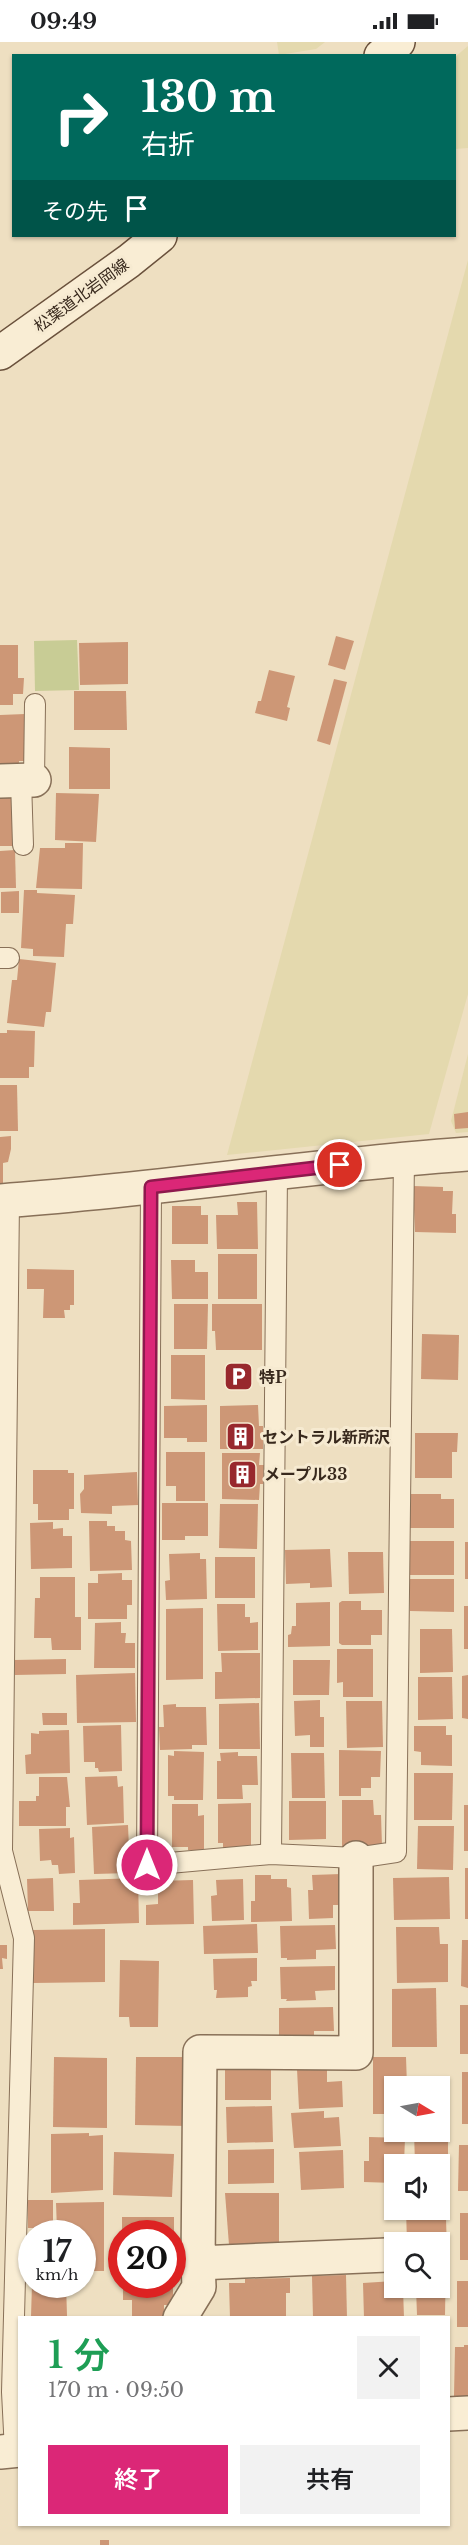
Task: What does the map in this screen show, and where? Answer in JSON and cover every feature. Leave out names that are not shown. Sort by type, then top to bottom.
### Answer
[{"type":"street","points":[[383,54],[398,42]]},
{"type":"street","name":"松葉道北岩岡線","points":[[0,353],[129,261],[159,237]]},
{"type":"street","points":[[4,1200],[151,1187],[404,1158],[468,1154]]},
{"type":"street","points":[[181,2316],[199,2287],[200,2052],[356,2053],[356,1858]]},
{"type":"street","points":[[198,2263],[384,2255]]},
{"type":"street","points":[[450,2414],[468,2412]]},
{"type":"lane","points":[[22,845],[18,780],[35,704]]},
{"type":"lane","points":[[151,1187],[147,1865],[271,1854],[356,1858],[396,1852],[404,1158]]},
{"type":"lane","points":[[271,1854],[277,1172]]},
{"type":"lane","points":[[4,1200],[1,1851],[24,1938],[12,2451]]},
{"type":"shaded area","points":[[277,42],[325,42],[316,49],[279,54]]},
{"type":"shaded area","points":[[468,46],[468,148],[456,149],[456,56]]},
{"type":"shaded area","points":[[468,260],[468,994],[429,1134],[227,1155]]},
{"type":"shaded area","points":[[468,1054],[468,1132],[456,1133],[451,1121]]},
{"type":"green space","points":[[77,640],[79,690],[35,691],[34,641]]},
{"type":"building","points":[[336,636],[354,641],[345,670],[328,665]]},
{"type":"building","points":[[128,642],[128,684],[80,685],[79,643]]},
{"type":"building","points":[[0,645],[18,645],[18,678],[24,678],[23,694],[13,694],[13,705],[0,705]]},
{"type":"building","points":[[269,670],[295,676],[287,707],[290,708],[287,721],[255,713],[258,701],[261,701]]},
{"type":"building","points":[[334,679],[347,682],[330,745],[317,741]]},
{"type":"building","points":[[74,691],[126,691],[127,730],[74,730]]},
{"type":"building","points":[[25,714],[25,761],[19,761],[19,768],[0,769],[0,715]]},
{"type":"building","points":[[69,747],[110,748],[110,789],[69,789]]},
{"type":"building","points":[[56,793],[99,794],[96,842],[55,840]]},
{"type":"building","points":[[13,795],[14,846],[0,846],[0,796]]},
{"type":"building","points":[[65,843],[83,843],[82,889],[36,888],[40,848],[65,848]]},
{"type":"building","points":[[15,850],[16,888],[0,888],[0,851]]},
{"type":"building","points":[[24,890],[75,895],[73,924],[66,924],[64,957],[33,956],[33,949],[21,948]]},
{"type":"building","points":[[19,891],[19,913],[1,913],[1,892]]},
{"type":"building","points":[[19,959],[56,963],[51,1012],[46,1012],[44,1027],[7,1023],[12,980],[17,980]]},
{"type":"building","points":[[7,1030],[35,1031],[34,1067],[29,1067],[29,1078],[0,1078],[0,1033],[7,1033]]},
{"type":"building","points":[[0,1085],[17,1085],[18,1131],[0,1131]]},
{"type":"building","points":[[468,1112],[468,1128],[455,1129],[454,1114]]},
{"type":"building","points":[[11,1136],[8,1162],[3,1163],[3,1187],[0,1187],[0,1137]]},
{"type":"building","points":[[413,1186],[443,1187],[443,1191],[453,1191],[452,1214],[456,1214],[456,1233],[415,1232]]},
{"type":"building","points":[[237,1202],[257,1202],[258,1249],[217,1249],[216,1215],[238,1215]]},
{"type":"building","points":[[172,1206],[201,1206],[201,1215],[208,1215],[208,1244],[172,1244]]},
{"type":"building","points":[[218,1254],[257,1254],[257,1299],[218,1299]]},
{"type":"building","points":[[171,1260],[195,1260],[195,1272],[208,1272],[208,1299],[172,1299]]},
{"type":"building","points":[[27,1269],[74,1270],[74,1305],[70,1305],[70,1310],[64,1310],[65,1318],[43,1318],[44,1289],[27,1289]]},
{"type":"building","points":[[174,1304],[208,1304],[207,1349],[174,1349]]},
{"type":"building","points":[[212,1304],[262,1304],[262,1350],[216,1350],[215,1331],[212,1331]]},
{"type":"building","points":[[422,1334],[459,1335],[458,1380],[421,1379]]},
{"type":"building","points":[[171,1355],[205,1355],[205,1400],[171,1399]]},
{"type":"building","points":[[207,1405],[207,1442],[187,1442],[187,1438],[164,1438],[164,1406]]},
{"type":"building","name":"セントラル新所沢","points":[[258,1405],[259,1426],[263,1426],[263,1449],[220,1449],[220,1406]]},
{"type":"building","points":[[415,1433],[458,1433],[457,1452],[452,1452],[452,1478],[415,1478]]},
{"type":"building","points":[[166,1452],[205,1452],[205,1501],[176,1501],[176,1486],[166,1486]]},
{"type":"building","name":"メープル33","points":[[222,1453],[260,1453],[259,1465],[264,1465],[259,1500],[222,1499]]},
{"type":"building","points":[[33,1470],[68,1470],[68,1473],[74,1473],[74,1509],[69,1509],[69,1520],[38,1520],[38,1504],[33,1504]]},
{"type":"building","points":[[137,1472],[138,1505],[112,1506],[112,1514],[81,1513],[80,1494],[84,1489],[84,1475]]},
{"type":"building","points":[[408,1494],[441,1494],[441,1499],[454,1499],[454,1528],[409,1528]]},
{"type":"building","points":[[162,1503],[208,1503],[208,1536],[185,1536],[185,1540],[162,1540]]},
{"type":"building","points":[[220,1504],[258,1504],[257,1549],[219,1548]]},
{"type":"building","points":[[89,1521],[107,1521],[107,1526],[115,1526],[115,1531],[125,1531],[125,1540],[131,1541],[132,1570],[90,1571]]},
{"type":"building","points":[[53,1522],[53,1529],[63,1528],[63,1536],[72,1536],[72,1568],[31,1569],[30,1523]]},
{"type":"building","points":[[409,1541],[454,1541],[454,1575],[409,1575]]},
{"type":"building","points":[[465,1542],[468,1542],[468,1579],[465,1579]]},
{"type":"building","points":[[330,1549],[332,1587],[310,1588],[310,1583],[286,1584],[285,1550]]},
{"type":"building","points":[[348,1552],[383,1552],[384,1593],[349,1594]]},
{"type":"building","points":[[200,1553],[200,1559],[206,1559],[207,1599],[166,1600],[165,1581],[170,1580],[169,1554]]},
{"type":"building","points":[[215,1557],[255,1557],[255,1598],[215,1598]]},
{"type":"building","points":[[122,1573],[122,1580],[132,1580],[132,1605],[127,1605],[127,1619],[88,1619],[88,1583],[98,1583],[98,1574]]},
{"type":"building","points":[[40,1577],[75,1577],[75,1617],[81,1617],[81,1650],[52,1650],[51,1638],[34,1638],[35,1598],[40,1598]]},
{"type":"building","points":[[410,1579],[454,1579],[454,1612],[410,1611]]},
{"type":"building","points":[[361,1601],[361,1610],[382,1610],[382,1635],[371,1635],[371,1645],[342,1645],[339,1643],[339,1603]]},
{"type":"building","points":[[330,1602],[330,1646],[288,1647],[288,1635],[291,1634],[292,1626],[296,1626],[296,1603]]},
{"type":"building","points":[[217,1604],[245,1604],[245,1617],[250,1617],[250,1623],[258,1622],[258,1650],[218,1651]]},
{"type":"building","points":[[464,1606],[468,1606],[468,1649],[464,1649]]},
{"type":"building","points":[[203,1608],[203,1679],[166,1680],[166,1609]]},
{"type":"building","points":[[121,1622],[121,1633],[126,1633],[125,1643],[135,1643],[135,1668],[94,1668],[95,1623]]},
{"type":"building","points":[[420,1629],[452,1629],[453,1672],[420,1673]]},
{"type":"building","points":[[337,1649],[373,1649],[373,1697],[343,1697],[343,1682],[337,1683]]},
{"type":"building","points":[[221,1653],[260,1653],[260,1698],[215,1699],[215,1672],[222,1672]]},
{"type":"building","points":[[66,1659],[66,1674],[15,1675],[14,1660]]},
{"type":"building","points":[[293,1660],[330,1660],[329,1695],[293,1695]]},
{"type":"building","points":[[135,1673],[136,1722],[77,1723],[76,1675]]},
{"type":"building","points":[[468,1675],[468,1719],[462,1718],[462,1676]]},
{"type":"building","points":[[418,1677],[452,1677],[453,1719],[418,1720]]},
{"type":"building","points":[[320,1700],[320,1717],[324,1717],[324,1747],[310,1747],[310,1735],[295,1736],[294,1701]]},
{"type":"building","points":[[346,1701],[382,1701],[383,1747],[347,1748]]},
{"type":"building","points":[[259,1703],[260,1749],[219,1749],[219,1704]]},
{"type":"building","points":[[176,1704],[176,1707],[206,1707],[207,1745],[192,1745],[192,1749],[160,1750],[159,1727],[164,1727],[163,1705]]},
{"type":"building","points":[[42,1713],[67,1713],[67,1725],[43,1725]]},
{"type":"building","points":[[121,1725],[122,1771],[99,1772],[98,1768],[95,1768],[95,1762],[84,1762],[83,1726]]},
{"type":"building","points":[[414,1726],[446,1726],[446,1735],[452,1735],[452,1766],[421,1765],[421,1752],[414,1751]]},
{"type":"building","points":[[69,1730],[70,1773],[26,1774],[25,1755],[31,1754],[31,1733]]},
{"type":"building","points":[[339,1750],[381,1751],[380,1777],[371,1777],[371,1788],[361,1788],[361,1796],[339,1796]]},
{"type":"building","points":[[174,1751],[204,1752],[203,1800],[174,1800],[174,1796],[168,1796],[168,1755],[174,1756]]},
{"type":"building","points":[[238,1752],[238,1756],[257,1756],[258,1785],[242,1785],[243,1799],[217,1799],[217,1761],[221,1761],[220,1753]]},
{"type":"building","points":[[291,1753],[324,1753],[325,1798],[292,1798]]},
{"type":"building","points":[[414,1773],[453,1773],[452,1820],[414,1820]]},
{"type":"building","points":[[117,1776],[118,1787],[123,1786],[124,1823],[87,1825],[85,1777]]},
{"type":"building","points":[[39,1777],[67,1777],[70,1807],[66,1807],[66,1826],[19,1826],[19,1801],[36,1801],[36,1796],[39,1796]]},
{"type":"building","points":[[342,1800],[373,1800],[374,1815],[381,1815],[382,1846],[372,1845],[372,1849],[342,1850]]},
{"type":"building","points":[[289,1801],[326,1801],[326,1839],[289,1840]]},
{"type":"building","points":[[251,1803],[251,1847],[241,1847],[241,1852],[223,1852],[223,1843],[218,1843],[218,1804]]},
{"type":"building","points":[[172,1804],[198,1804],[198,1816],[204,1815],[204,1850],[172,1847]]},
{"type":"building","points":[[464,1805],[468,1805],[468,1851],[464,1851]]},
{"type":"building","points":[[128,1825],[130,1873],[94,1874],[92,1827]]},
{"type":"building","points":[[418,1826],[454,1826],[453,1870],[417,1869]]},
{"type":"building","points":[[70,1828],[70,1838],[74,1837],[75,1873],[59,1874],[58,1865],[52,1865],[51,1860],[40,1861],[39,1829]]},
{"type":"building","points":[[465,1868],[468,1868],[468,1919],[465,1919]]},
{"type":"building","points":[[341,1874],[342,1905],[333,1905],[333,1918],[309,1919],[308,1890],[313,1890],[312,1875]]},
{"type":"building","points":[[255,1875],[271,1875],[271,1879],[287,1879],[287,1887],[291,1888],[292,1921],[251,1922],[251,1901],[255,1901]]},
{"type":"building","points":[[449,1877],[450,1919],[394,1920],[393,1878]]},
{"type":"building","points":[[53,1878],[54,1911],[28,1911],[27,1879]]},
{"type":"building","points":[[138,1878],[139,1923],[73,1925],[73,1903],[80,1903],[79,1880]]},
{"type":"building","points":[[243,1879],[244,1920],[212,1921],[211,1896],[217,1895],[216,1880]]},
{"type":"building","points":[[193,1880],[194,1924],[146,1925],[146,1905],[158,1904],[158,1881]]},
{"type":"building","points":[[257,1924],[258,1953],[204,1954],[203,1926]]},
{"type":"building","points":[[335,1925],[336,1949],[316,1950],[316,1959],[287,1960],[287,1958],[281,1958],[280,1926]]},
{"type":"building","points":[[396,1927],[439,1927],[440,1944],[448,1944],[448,1982],[397,1983]]},
{"type":"building","points":[[105,1929],[105,1982],[33,1983],[33,1930]]},
{"type":"building","points":[[462,1940],[468,1940],[468,1988],[461,1986]]},
{"type":"building","points":[[0,1945],[7,1945],[7,1959],[2,1958],[3,1969],[0,1969]]},
{"type":"building","points":[[257,1958],[257,1981],[251,1981],[252,1986],[248,1987],[248,1997],[216,1998],[213,1959]]},
{"type":"building","points":[[120,1960],[159,1961],[158,2027],[130,2027],[129,2017],[119,2017]]},
{"type":"building","points":[[335,1966],[335,1990],[315,1991],[316,2000],[286,2001],[287,1999],[281,1999],[280,1967]]},
{"type":"building","points":[[436,1988],[437,2047],[392,2047],[392,1989]]},
{"type":"building","points":[[460,2005],[468,2005],[468,2054],[460,2054]]},
{"type":"building","points":[[333,2007],[334,2031],[314,2031],[314,2041],[279,2040],[279,2008]]},
{"type":"building","points":[[54,2057],[107,2058],[107,2128],[53,2127]]},
{"type":"building","points":[[136,2057],[188,2057],[188,2126],[135,2125]]},
{"type":"building","points":[[373,2057],[406,2057],[407,2076],[384,2076],[384,2114],[373,2114]]},
{"type":"building","points":[[327,2068],[327,2082],[342,2081],[343,2107],[299,2109],[297,2069]]},
{"type":"building","points":[[225,2070],[271,2070],[271,2100],[225,2100]]},
{"type":"building","points":[[462,2072],[468,2072],[468,2124],[462,2124]]},
{"type":"building","points":[[272,2106],[273,2142],[227,2143],[226,2107]]},
{"type":"building","points":[[324,2111],[324,2118],[339,2117],[341,2146],[294,2148],[291,2113]]},
{"type":"building","points":[[89,2133],[89,2136],[103,2135],[103,2190],[51,2193],[51,2134]]},
{"type":"building","points":[[369,2137],[384,2137],[384,2142],[405,2142],[404,2154],[384,2154],[384,2183],[364,2182],[364,2161],[369,2161]]},
{"type":"building","points":[[414,2142],[448,2142],[448,2154],[415,2154]]},
{"type":"building","points":[[459,2145],[468,2145],[468,2191],[458,2191]]},
{"type":"building","points":[[274,2149],[274,2183],[228,2184],[228,2150]]},
{"type":"building","points":[[343,2150],[344,2188],[301,2190],[299,2152]]},
{"type":"building","points":[[114,2152],[174,2154],[172,2197],[113,2195]]},
{"type":"building","points":[[225,2193],[279,2193],[279,2244],[229,2245]]},
{"type":"building","points":[[28,2200],[53,2200],[53,2220],[28,2220]]},
{"type":"building","points":[[104,2202],[104,2271],[96,2271],[96,2220],[57,2220],[56,2203]]},
{"type":"building","points":[[460,2213],[468,2213],[468,2260],[460,2260]]},
{"type":"building","points":[[122,2217],[174,2217],[174,2220],[122,2220]]},
{"type":"building","points":[[406,2220],[446,2220],[446,2232],[407,2232]]},
{"type":"building","points":[[346,2275],[347,2316],[313,2316],[312,2276]]},
{"type":"building","points":[[290,2278],[290,2293],[286,2293],[286,2316],[230,2316],[229,2283],[245,2283],[245,2279]]},
{"type":"building","points":[[457,2281],[468,2281],[468,2327],[457,2327]]},
{"type":"building","points":[[384,2282],[384,2298],[403,2298],[404,2316],[364,2316],[363,2283]]},
{"type":"building","points":[[32,2298],[66,2298],[67,2316],[31,2316]]},
{"type":"building","points":[[123,2298],[173,2298],[173,2305],[164,2305],[164,2316],[132,2316],[132,2300],[123,2300]]},
{"type":"building","points":[[416,2298],[445,2298],[445,2315],[417,2315]]},
{"type":"building","points":[[468,2345],[468,2397],[454,2396],[455,2347],[464,2347]]},
{"type":"building","points":[[100,2540],[109,2540],[109,2545],[100,2545]]},
{"type":"place","name":"特P","points":[[238,1377]]},
{"type":"place","name":"セントラル新所沢","points":[[241,1437]]},
{"type":"place","name":"メープル33","points":[[243,1474]]},
{"type":"route","points":[[147,1865],[151,1187],[340,1165]]}]
